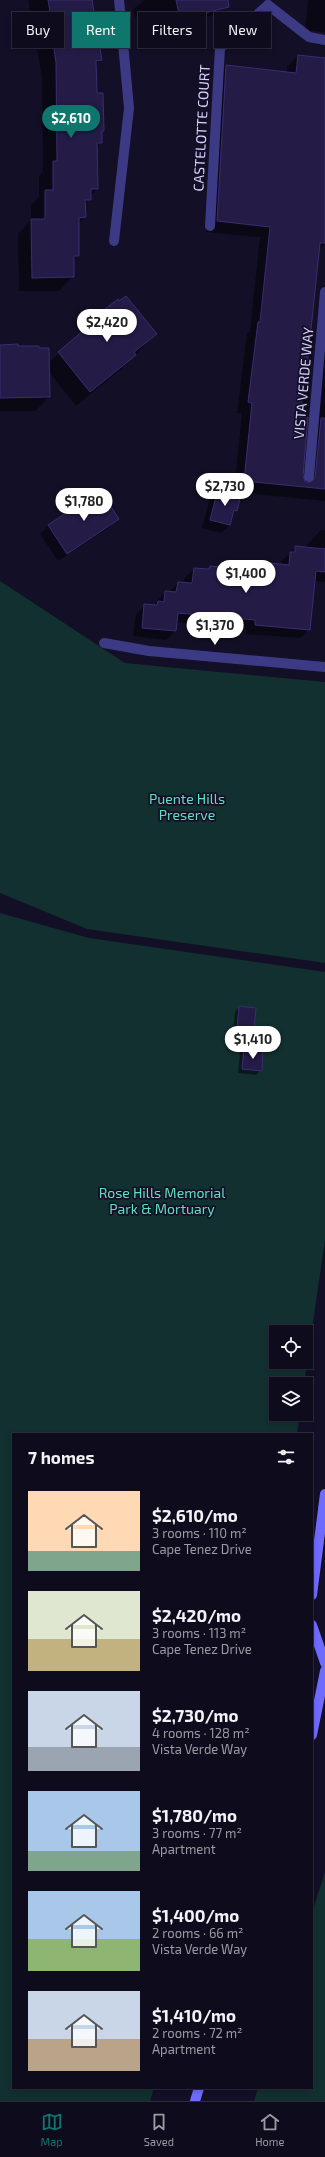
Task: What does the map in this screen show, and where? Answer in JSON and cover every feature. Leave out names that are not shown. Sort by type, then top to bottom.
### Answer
[{"type":"main road","points":[[313,1587],[325,1494]]},
{"type":"main road","points":[[313,1628],[325,1663]]},
{"type":"main road","points":[[313,1730],[325,1671]]},
{"type":"main road","points":[[195,2101],[199,2089]]},
{"type":"street","points":[[114,241],[129,108],[119,0]]},
{"type":"street","points":[[267,2],[309,37],[325,40]]},
{"type":"street","name":"CASTELOTTE COURT","points":[[210,226],[220,48],[267,2]]},
{"type":"street","name":"VISTA VERDE WAY","points":[[309,477],[325,292]]},
{"type":"street","points":[[104,643],[149,651],[325,667]]},
{"type":"green space","name":"Puente Hills Preserve","points":[[0,581],[125,663],[325,682],[325,963],[87,929],[0,893]]},
{"type":"green space","name":"Rose Hills Memorial Park & Mortuary","points":[[0,913],[89,938],[325,972],[325,1240],[313,1325],[269,1325],[269,1369],[306,1369],[305,1377],[269,1377],[269,1421],[299,1421],[297,1433],[12,1433],[12,2089],[154,2089],[150,2101],[0,2101]]},
{"type":"green space","points":[[325,1872],[325,2101],[254,2101],[258,2089],[313,2089],[313,1910]]},
{"type":"building","points":[[48,0],[92,0],[94,12],[72,12],[72,48],[100,48],[102,60],[96,61],[97,93],[103,93],[104,131],[102,131],[102,143],[97,143],[98,189],[91,189],[91,200],[85,200],[86,217],[79,218],[79,256],[74,256],[74,277],[32,278],[31,219],[45,219],[45,190],[53,190],[53,161],[57,161],[56,62],[54,48],[64,48],[64,12],[48,12],[50,11]]},
{"type":"building","points":[[176,0],[228,0],[229,7],[206,13],[179,12]]},
{"type":"building","points":[[298,55],[325,58],[325,243],[320,243],[307,368],[300,417],[308,417],[303,476],[305,482],[309,483],[315,478],[321,418],[325,418],[325,489],[244,481],[252,403],[248,402],[258,322],[260,322],[270,227],[217,221],[226,65],[296,73]]},
{"type":"building","points":[[126,296],[157,334],[134,352],[136,355],[90,392],[58,352],[103,314],[101,312],[118,299],[119,301]]},
{"type":"building","points":[[18,344],[18,346],[39,346],[39,348],[49,348],[50,397],[0,398],[0,345]]},
{"type":"building","points":[[218,489],[241,495],[237,511],[234,510],[230,525],[210,520]]},
{"type":"building","points":[[100,490],[119,519],[67,554],[48,525]]},
{"type":"building","points":[[295,546],[325,549],[325,572],[316,571],[310,630],[255,625],[255,620],[178,613],[176,631],[142,628],[144,604],[157,605],[158,601],[164,602],[165,591],[176,592],[178,582],[192,583],[194,568],[209,569],[210,566],[221,567],[221,564],[260,568],[261,562],[289,565],[290,552],[295,552]]},
{"type":"building","points":[[239,1006],[256,1008],[254,1030],[237,1028]]},
{"type":"building","points":[[244,1048],[263,1050],[262,1071],[242,1069]]}]
